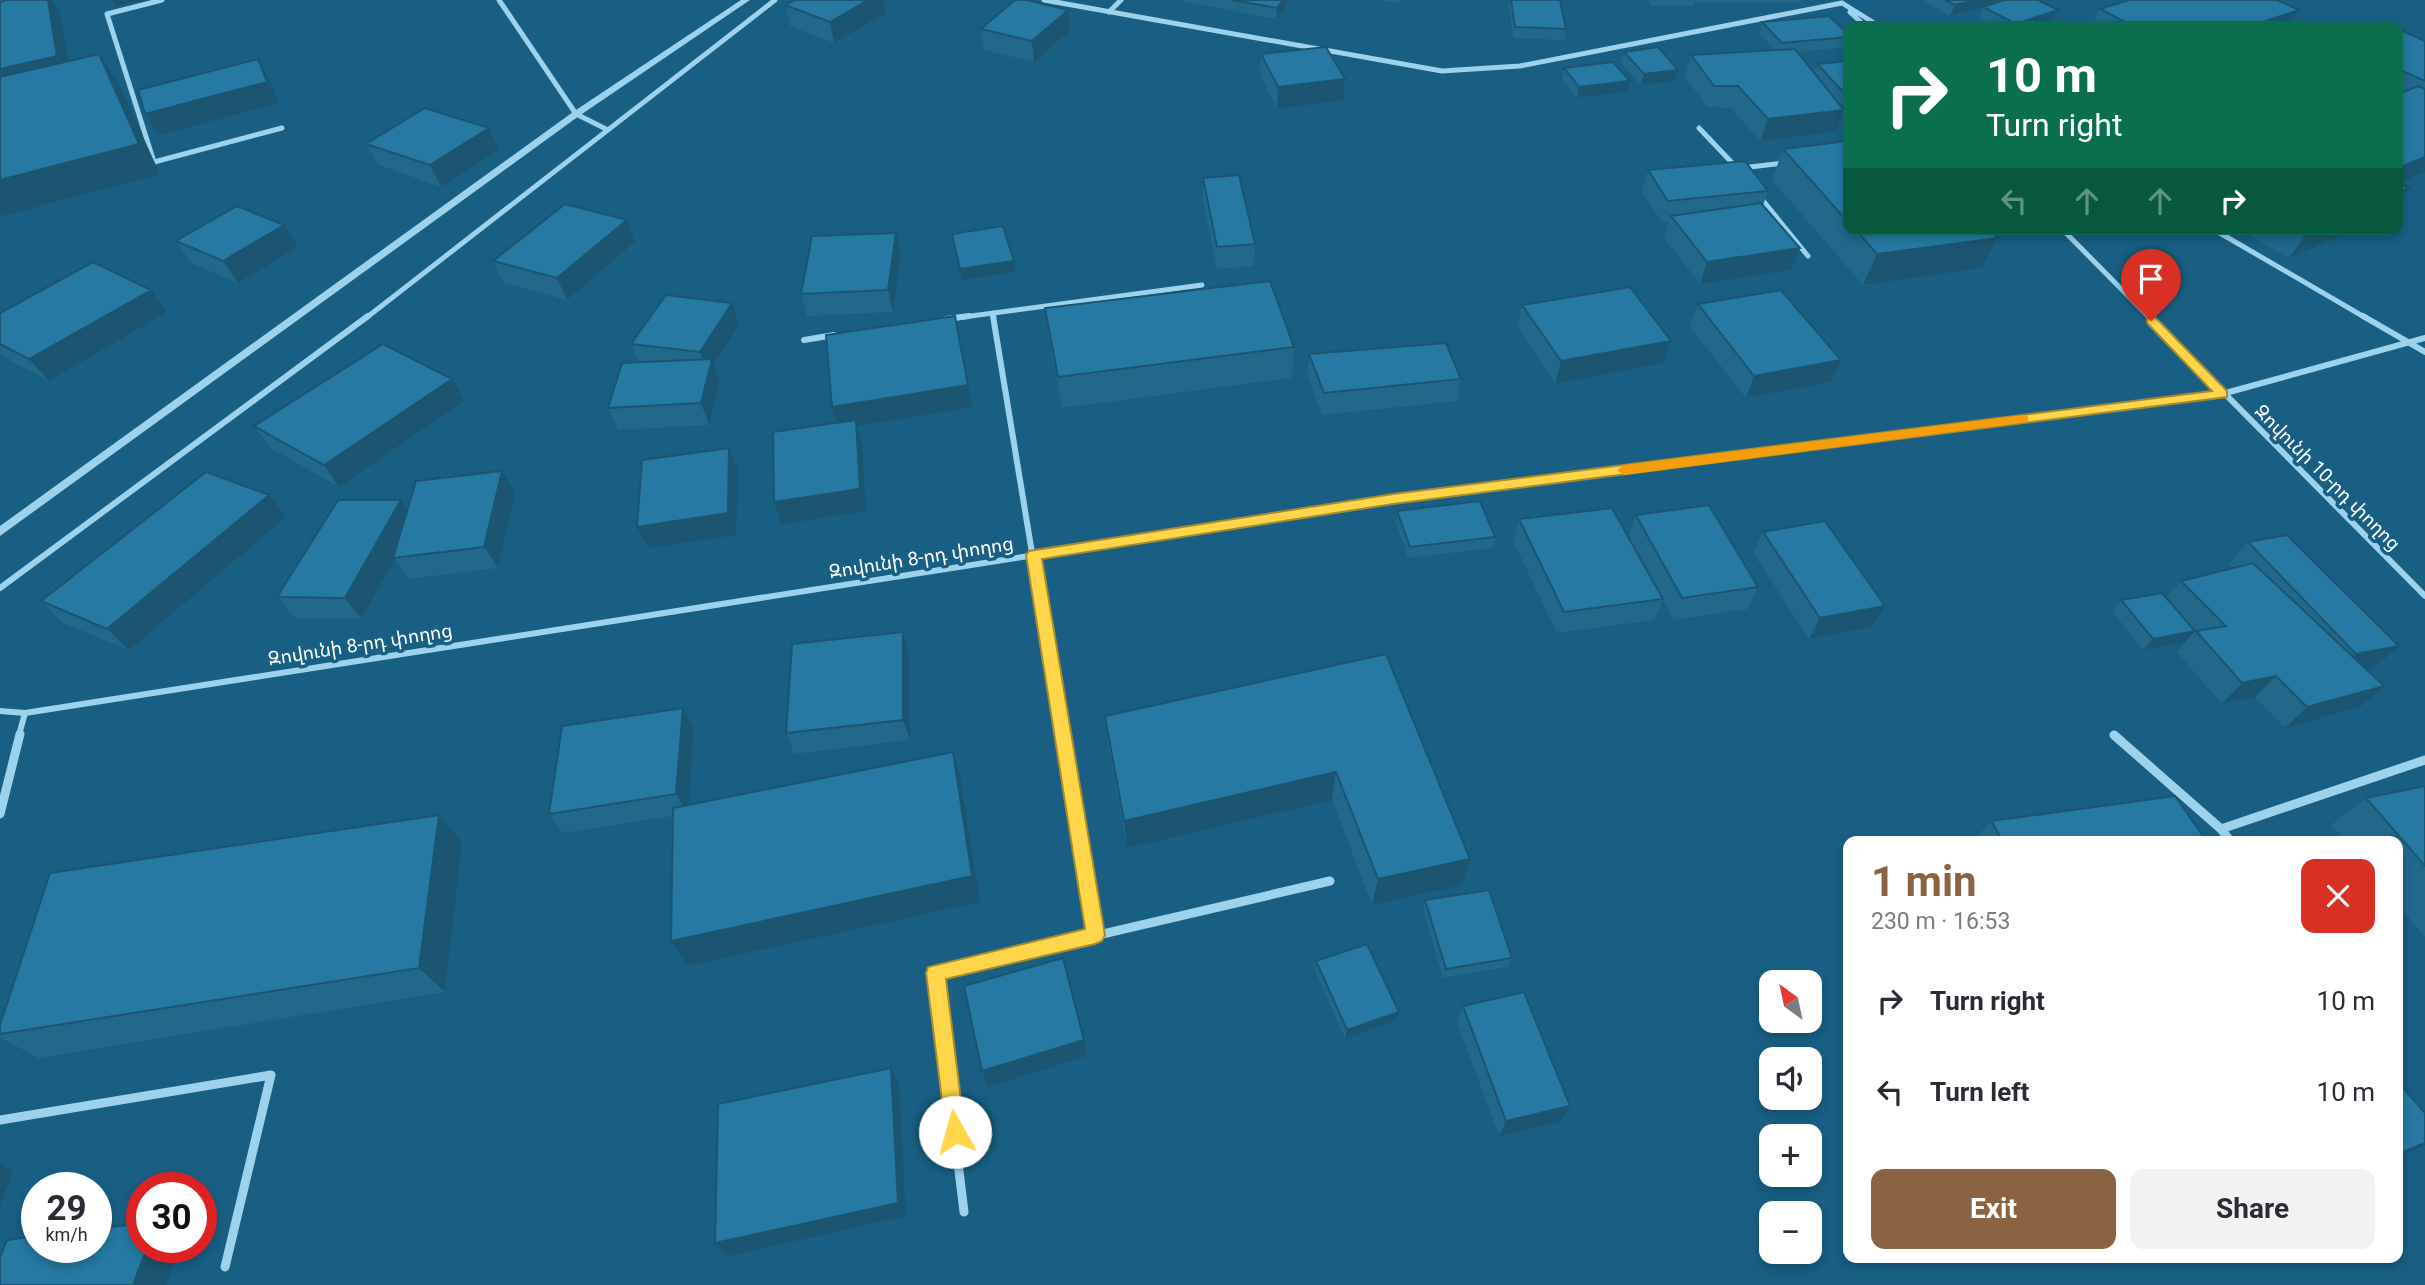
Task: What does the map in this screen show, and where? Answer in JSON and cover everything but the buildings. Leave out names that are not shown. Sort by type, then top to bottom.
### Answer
[{"type":"street","points":[[162,0],[107,14],[154,162],[282,128]]},
{"type":"street","points":[[499,0],[576,114],[608,130]]},
{"type":"street","points":[[0,532],[576,114],[746,0]]},
{"type":"street","points":[[0,588],[344,335],[775,0]]},
{"type":"street","points":[[1044,0],[1442,71],[1520,66],[1842,1],[1872,21]]},
{"type":"street","points":[[1109,12],[1121,0]]},
{"type":"street","points":[[1842,1],[1860,21]]},
{"type":"street","points":[[114,81],[127,78]]},
{"type":"street","points":[[1699,128],[1745,178]]},
{"type":"street","points":[[1737,168],[1793,162]]},
{"type":"street","points":[[1753,188],[1808,256]]},
{"type":"street","name":"Զովունի 10-րդ փողոց","points":[[2068,235],[2222,394],[2425,596]]},
{"type":"street","points":[[2223,235],[2425,352]]},
{"type":"street","points":[[939,320],[1202,285]]},
{"type":"street","points":[[993,313],[1095,935]]},
{"type":"street","points":[[804,340],[844,334]]},
{"type":"street","name":"Զովունի 8-րդ փողոց","points":[[0,711],[25,713],[1393,499],[2222,394],[2412,344],[2425,338]]},
{"type":"street","points":[[0,814],[25,713]]},
{"type":"street","points":[[2115,735],[2226,836]]},
{"type":"street","points":[[2221,829],[2425,760]]},
{"type":"street","points":[[964,1212],[935,973],[1330,881]]},
{"type":"street","points":[[0,1119],[271,1075],[225,1267]]},
{"type":"slow traffic","points":[[1624,470],[2023,419]]},
{"type":"route","points":[[955,1132],[935,973],[1095,935],[1034,555],[1393,499],[2222,394],[2151,321]]}]
